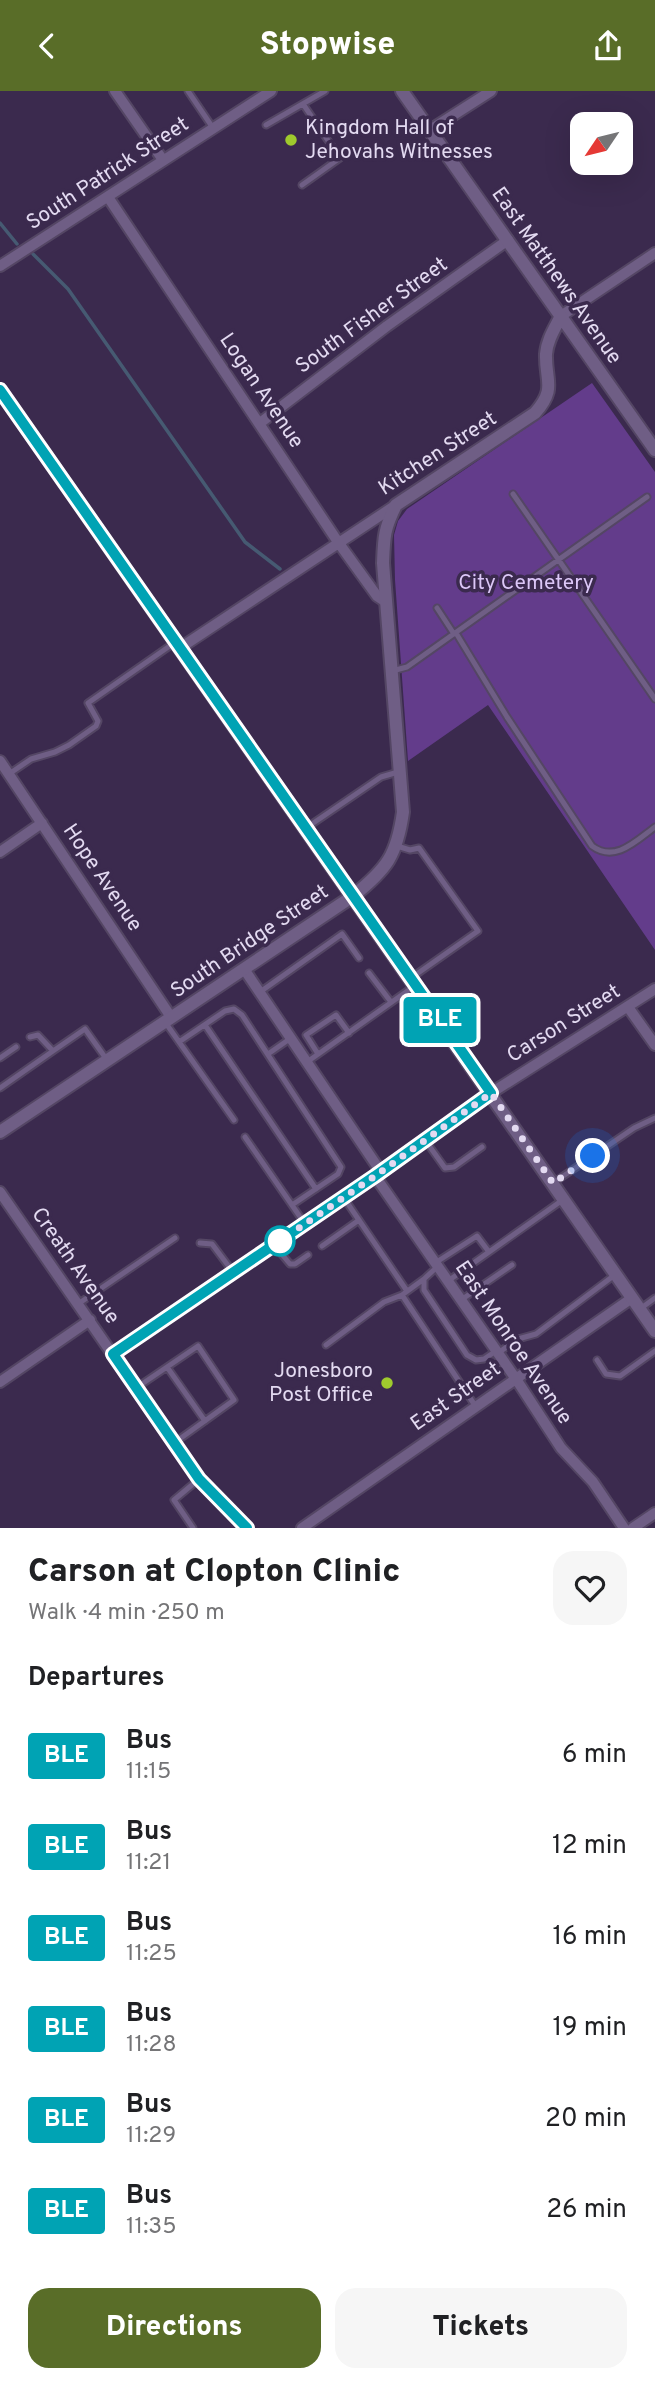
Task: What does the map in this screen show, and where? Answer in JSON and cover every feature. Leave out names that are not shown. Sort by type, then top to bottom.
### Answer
[{"type":"street","points":[[115,91],[163,160]]},
{"type":"street","name":"South Patrick Street","points":[[0,266],[271,91]]},
{"type":"street","name":"East Matthews Avenue","points":[[402,91],[655,450]]},
{"type":"street","points":[[430,130],[491,91]]},
{"type":"street","name":"Logan Avenue","points":[[108,197],[338,542],[377,596],[386,602]]},
{"type":"street","name":"South Fisher Street","points":[[260,423],[387,326],[508,240]]},
{"type":"street","points":[[561,316],[655,253]]},
{"type":"street","name":"Kitchen Street","points":[[178,645],[535,413],[546,401],[546,353],[551,335],[561,316]]},
{"type":"street","points":[[0,390],[655,1331]]},
{"type":"street","name":"South Bridge Street","points":[[0,1132],[353,896],[385,867],[397,846],[403,812],[386,602],[384,534],[396,505]]},
{"type":"street","name":"Hope Avenue","points":[[0,761],[168,1020]]},
{"type":"street","points":[[0,852],[42,823]]},
{"type":"street","name":"East Monroe Avenue","points":[[244,969],[436,1264],[561,1448],[593,1482],[624,1528]]},
{"type":"street","name":"Carson Street","points":[[113,1354],[378,1174],[491,1093],[655,989]]},
{"type":"street","points":[[628,1007],[655,1045]]},
{"type":"street","name":"Creath Avenue","points":[[0,1192],[199,1479],[245,1527]]},
{"type":"street","name":"East Street","points":[[302,1528],[516,1379],[636,1303]]},
{"type":"street","points":[[0,1383],[90,1320]]},
{"type":"street","points":[[633,1528],[655,1513]]},
{"type":"lane","points":[[188,91],[213,128]]},
{"type":"lane","points":[[266,125],[326,91]]},
{"type":"lane","points":[[302,185],[340,158],[303,104]]},
{"type":"lane","points":[[513,495],[655,699]]},
{"type":"lane","points":[[392,671],[407,667],[647,497]]},
{"type":"lane","points":[[437,608],[592,846],[607,853],[615,853],[655,827]]},
{"type":"lane","points":[[9,774],[32,759],[69,745],[96,726],[98,721],[88,703],[178,645]]},
{"type":"lane","points":[[306,828],[381,777],[400,771]]},
{"type":"lane","points":[[307,1062],[391,1002],[413,981],[478,931],[419,848],[410,850],[397,846]]},
{"type":"lane","points":[[260,992],[342,934],[359,958]]},
{"type":"lane","points":[[369,973],[391,1002]]},
{"type":"lane","points":[[179,1042],[225,1011],[234,1009],[242,1015],[341,1167],[338,1174],[292,1205]]},
{"type":"lane","points":[[318,1054],[306,1035],[336,1015],[349,1033]]},
{"type":"lane","points":[[168,1020],[179,1042],[233,1120]]},
{"type":"lane","points":[[205,1025],[316,1189]]},
{"type":"lane","points":[[0,1088],[85,1029],[107,1060]]},
{"type":"lane","points":[[30,1037],[38,1035],[53,1051]]},
{"type":"lane","points":[[268,1054],[291,1038]]},
{"type":"lane","points":[[0,1058],[16,1047]]},
{"type":"lane","points":[[553,1183],[634,1128],[655,1118]]},
{"type":"lane","points":[[245,1137],[305,1224]]},
{"type":"lane","points":[[425,1140],[445,1168],[454,1167],[482,1147]]},
{"type":"lane","points":[[343,1198],[476,1407]]},
{"type":"lane","points":[[448,1281],[564,1199]]},
{"type":"lane","points":[[322,1246],[359,1220]]},
{"type":"lane","points":[[326,1345],[384,1302],[405,1293],[424,1279],[436,1264],[477,1236],[489,1252]]},
{"type":"lane","points":[[78,1304],[175,1238]]},
{"type":"lane","points":[[200,1243],[212,1244],[233,1273]]},
{"type":"lane","points":[[274,1245],[290,1264],[295,1264],[308,1255]]},
{"type":"lane","points":[[461,1300],[512,1265]]},
{"type":"lane","points":[[424,1279],[424,1290],[467,1355],[476,1360],[484,1359],[518,1339],[536,1334],[616,1274]]},
{"type":"lane","points":[[636,1303],[655,1298]]},
{"type":"lane","points":[[136,1388],[198,1346],[234,1400],[174,1443]]},
{"type":"lane","points":[[597,1360],[606,1374],[620,1375],[655,1352]]},
{"type":"lane","points":[[167,1367],[205,1421]]},
{"type":"lane","points":[[193,1528],[174,1500],[199,1479]]},
{"type":"green space","name":"City Cemetery","points":[[592,383],[655,472],[655,950],[488,705],[408,761],[395,580],[394,535],[398,521],[407,509]]},
{"type":"waterway","points":[[0,223],[17,244]]},
{"type":"waterway","points":[[33,254],[68,289],[245,542],[280,569]]},
{"type":"bus line","name":"BLE","points":[[0,390],[491,1093],[375,1176],[113,1354],[199,1479],[247,1528]]},
{"type":"place","name":"Kingdom Hall of Jehovahs Witnesses","points":[[291,140]]},
{"type":"place","name":"Jonesboro Post Office","points":[[387,1383]]},
{"type":"route","points":[[280,1241],[274,1245],[491,1093],[553,1183],[593,1156]]}]
